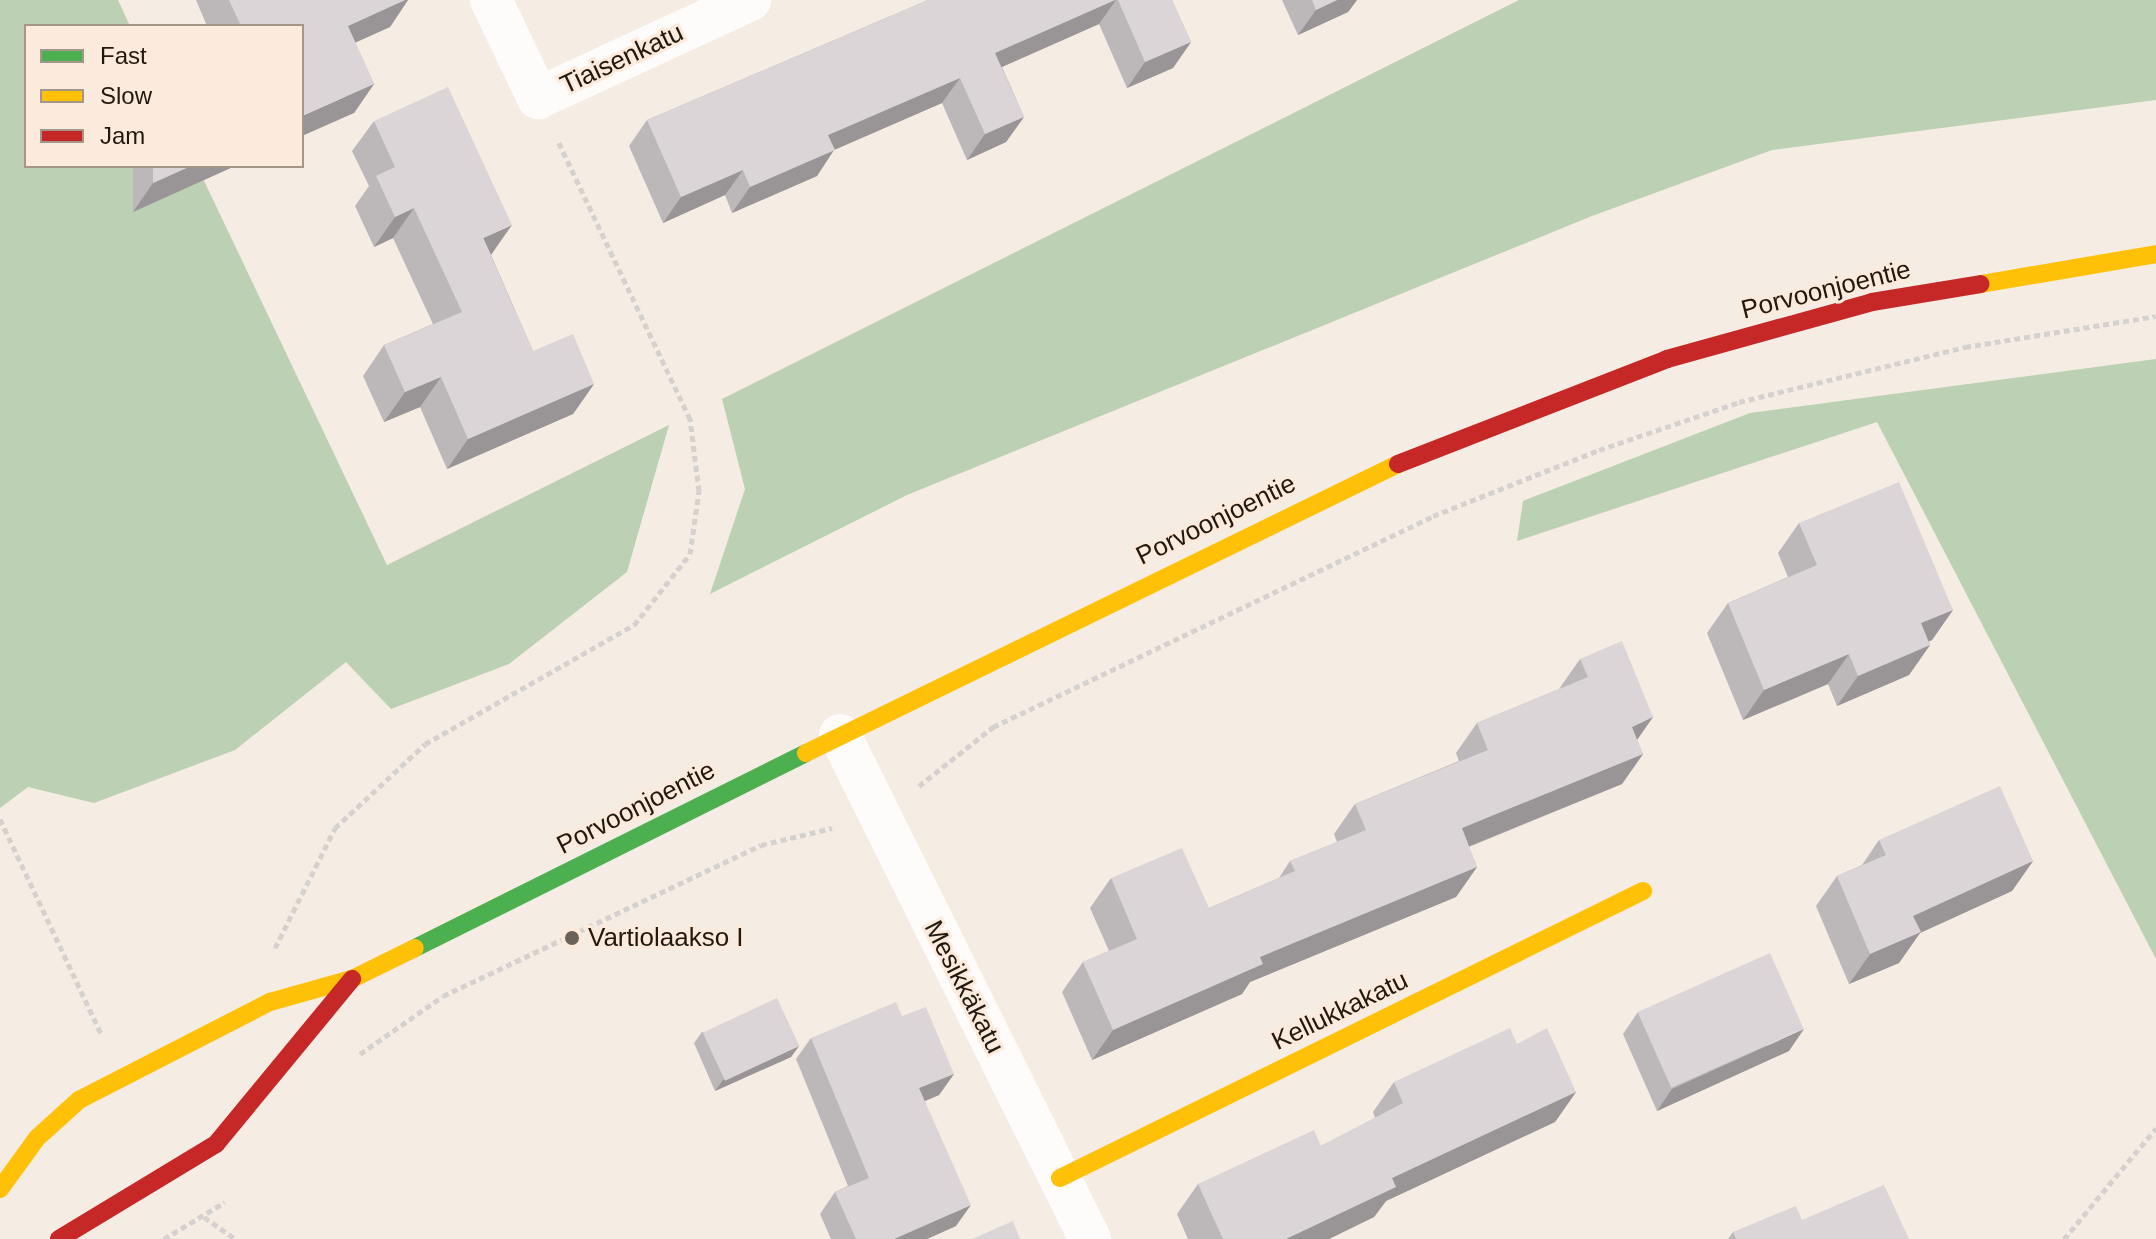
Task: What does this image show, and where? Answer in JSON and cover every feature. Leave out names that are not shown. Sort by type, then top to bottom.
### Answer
[{"type":"street","points":[[491,0],[538,98]]},
{"type":"street","name":"Tiaisenkatu","points":[[538,98],[750,0]]},
{"type":"street","name":"Porvoonjoentie","points":[[0,1189],[37,1138],[79,1100],[270,1002],[352,979],[1324,496],[1498,420],[1667,359],[1872,302],[2156,254]]},
{"type":"street","name":"Mesikkäkatu","points":[[840,735],[1090,1239]]},
{"type":"street","name":"Kellukkakatu","points":[[1060,1178],[1643,891]]},
{"type":"street","name":"Porvoonjoentie","points":[[59,1239],[216,1144],[352,979]]},
{"type":"path","points":[[262,958],[274,950],[335,828],[425,744],[634,625],[690,554],[699,491],[690,419],[538,98]]},
{"type":"path","points":[[356,1057],[443,996],[761,845],[876,812],[993,727],[1433,516],[1599,450],[1785,391],[1965,347],[2156,316]]},
{"type":"path","points":[[0,819],[104,1039],[117,1033]]},
{"type":"path","points":[[2064,1239],[2156,1128]]},
{"type":"path","points":[[164,1239],[239,1191]]},
{"type":"green space","points":[[0,0],[118,0],[129,24],[24,24],[24,168],[198,168],[387,565],[669,425],[627,572],[509,664],[391,709],[346,662],[235,750],[94,803],[28,787],[0,808]]},
{"type":"green space","points":[[1519,0],[2156,0],[2156,100],[1772,150],[1592,216],[907,495],[710,594],[745,489],[722,399]]},
{"type":"green space","points":[[2156,359],[2156,959],[1877,422],[1517,541],[1523,501],[1750,413]]},
{"type":"building","points":[[229,0],[405,0],[348,26],[374,84],[304,115],[304,24],[240,24]]},
{"type":"building","points":[[928,0],[1115,0],[995,53],[1024,117],[985,134],[960,78],[828,135],[835,150],[750,187],[743,170],[681,197],[647,120]]},
{"type":"building","points":[[1118,0],[1172,0],[1191,42],[1145,62]]},
{"type":"building","points":[[1312,0],[1337,0],[1316,10]]},
{"type":"building","points":[[448,87],[512,225],[483,238],[533,351],[573,334],[594,384],[468,439],[441,377],[405,392],[384,345],[462,312],[414,208],[395,217],[376,176],[395,167],[374,121]]},
{"type":"building","points":[[153,168],[187,168],[153,183]]},
{"type":"building","points":[[1899,482],[1953,610],[1921,623],[1930,645],[1858,676],[1849,654],[1764,690],[1728,603],[1817,565],[1799,523]]},
{"type":"building","points":[[1622,641],[1653,717],[1632,727],[1643,754],[1462,828],[1477,867],[1260,957],[1263,964],[1113,1030],[1083,962],[1137,939],[1111,878],[1182,848],[1209,908],[1295,871],[1290,861],[1366,830],[1355,804],[1488,750],[1477,723],[1588,677],[1580,659]]},
{"type":"building","points":[[2000,786],[2033,861],[1913,916],[1921,932],[1870,954],[1837,876],[1886,855],[1879,840]]},
{"type":"building","points":[[1770,953],[1804,1029],[1671,1088],[1638,1012]]},
{"type":"building","points":[[777,998],[799,1046],[725,1081],[703,1033]]},
{"type":"building","points":[[896,1002],[902,1016],[926,1007],[954,1074],[919,1088],[971,1205],[894,1239],[856,1239],[835,1192],[869,1178],[811,1038]]},
{"type":"building","points":[[1510,1028],[1517,1044],[1547,1028],[1576,1092],[1392,1178],[1396,1187],[1286,1239],[1223,1239],[1198,1184],[1314,1130],[1321,1146],[1403,1103],[1394,1082]]},
{"type":"building","points":[[1884,1185],[1909,1239],[1736,1239],[1733,1232],[1796,1206],[1802,1220]]},
{"type":"building","points":[[1013,1221],[1020,1239],[972,1239]]},
{"type":"traffic: fast","points":[[415,948],[806,753]]},
{"type":"traffic: slow","points":[[1981,284],[2156,254]]},
{"type":"traffic: slow","points":[[806,753],[1398,464]]},
{"type":"traffic: slow","points":[[1060,1178],[1643,891]]},
{"type":"traffic: slow","points":[[0,1189],[37,1138],[79,1100],[270,1002],[352,979],[415,948]]},
{"type":"traffic: jam","points":[[1398,464],[1667,359],[1872,302],[1981,284]]},
{"type":"traffic: jam","points":[[59,1239],[216,1144],[352,979]]},
{"type":"place","name":"Vartiolaakso I","points":[[572,938]]}]
